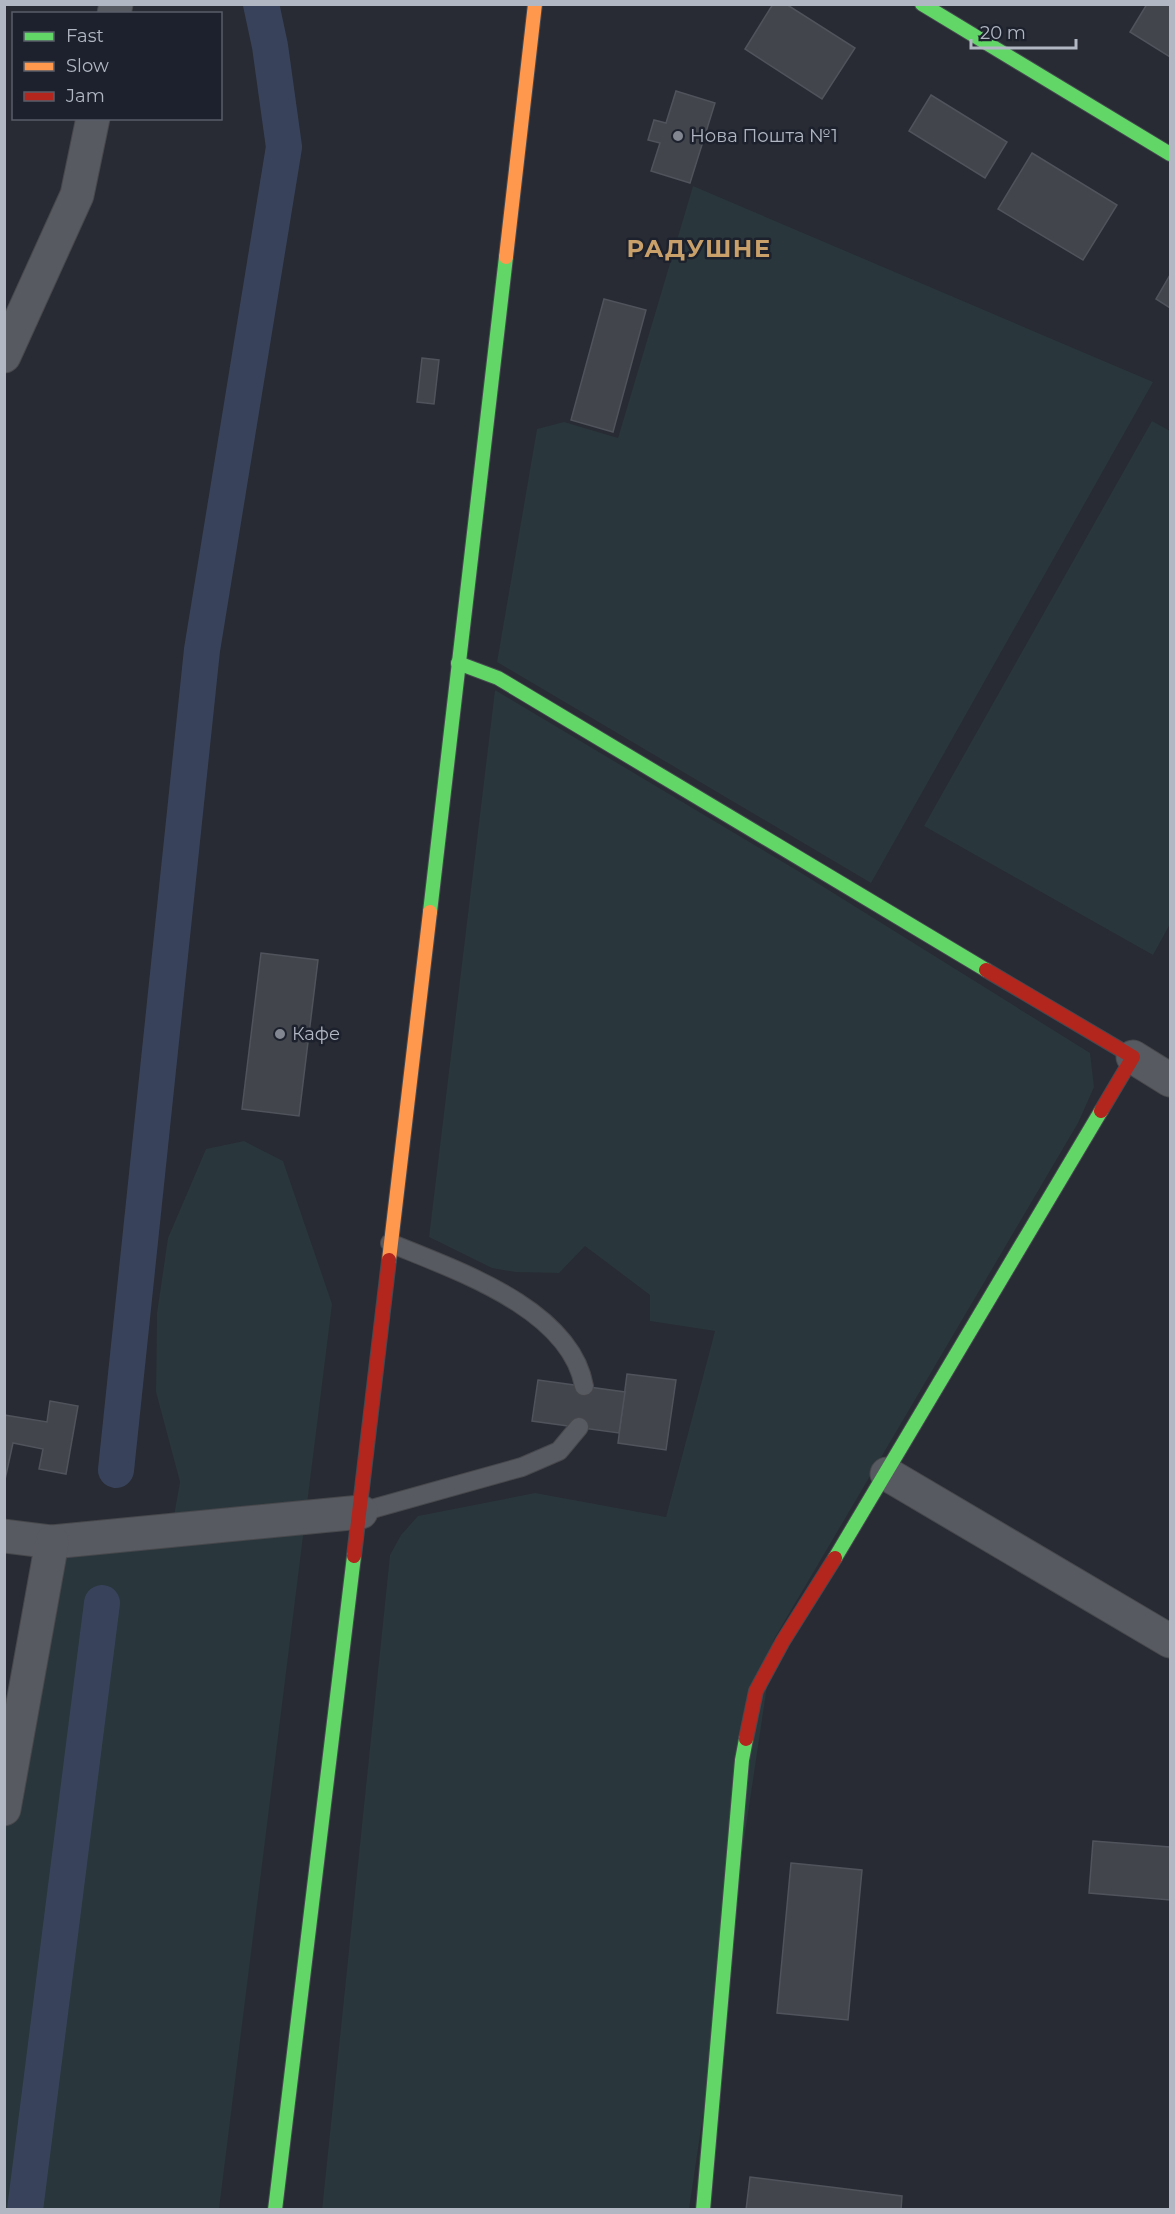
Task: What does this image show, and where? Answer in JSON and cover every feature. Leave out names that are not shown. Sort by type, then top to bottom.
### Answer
[{"type":"street","points":[[275,2210],[361,1512],[390,1243],[535,4]]},
{"type":"street","points":[[922,4],[1170,154]]},
{"type":"street","points":[[4,356],[77,195],[93,120]]},
{"type":"street","points":[[458,663],[498,678],[1170,1080]]},
{"type":"street","points":[[704,2210],[742,1760],[756,1691],[783,1641],[887,1474],[1133,1058]]},
{"type":"street","points":[[887,1474],[1170,1641]]},
{"type":"street","points":[[4,1536],[52,1542],[361,1512]]},
{"type":"street","points":[[4,1809],[52,1542]]},
{"type":"lane","points":[[390,1243],[463,1273],[531,1311],[563,1339],[582,1372],[584,1386]]},
{"type":"lane","points":[[361,1512],[522,1467],[559,1451],[579,1427]]},
{"type":"shaded area","points":[[693,186],[1153,382],[871,883],[497,662],[537,429],[564,422],[618,438]]},
{"type":"shaded area","points":[[1152,421],[1170,431],[1170,924],[1153,955],[924,826]]},
{"type":"shaded area","points":[[495,690],[798,871],[1090,1053],[1094,1087],[1078,1123],[774,1639],[689,2209],[322,2210],[390,1555],[401,1535],[418,1516],[535,1493],[666,1517],[715,1331],[650,1321],[650,1295],[585,1246],[559,1273],[515,1272],[492,1268],[429,1237]]},
{"type":"shaded area","points":[[244,1141],[283,1161],[332,1304],[219,2209],[5,2210],[5,1809],[52,1542],[171,1532],[180,1482],[156,1392],[157,1313],[168,1238],[206,1149]]},
{"type":"building","points":[[773,4],[786,4],[855,48],[822,99],[745,49]]},
{"type":"building","points":[[1147,4],[1170,4],[1170,57],[1130,32]]},
{"type":"building","points":[[676,91],[715,103],[690,183],[651,171],[660,143],[648,140],[654,120],[666,123]]},
{"type":"building","points":[[931,95],[1007,142],[985,178],[909,131]]},
{"type":"building","points":[[1032,153],[1117,205],[1083,260],[998,209]]},
{"type":"building","points":[[1170,275],[1170,308],[1156,299]]},
{"type":"building","points":[[604,299],[646,310],[613,432],[571,420]]},
{"type":"building","points":[[422,358],[439,360],[434,404],[417,402]]},
{"type":"building","name":"Кафе","points":[[261,953],[318,960],[299,1116],[242,1109]]},
{"type":"building","points":[[627,1374],[676,1380],[666,1450],[618,1443]]},
{"type":"building","points":[[538,1380],[625,1392],[619,1433],[532,1421]]},
{"type":"building","points":[[50,1401],[78,1406],[66,1474],[39,1469],[43,1449],[13,1443],[4,1484],[4,1415],[47,1422]]},
{"type":"building","points":[[1093,1841],[1170,1847],[1170,1900],[1089,1893]]},
{"type":"building","points":[[791,1863],[862,1870],[848,2020],[777,2013]]},
{"type":"building","points":[[750,2177],[902,2196],[901,2210],[746,2210]]},
{"type":"waterway","points":[[116,1470],[202,650],[284,147],[270,46],[261,4]]},
{"type":"waterway","points":[[25,2210],[102,1603]]},
{"type":"traffic: fast","points":[[922,4],[1170,154]]},
{"type":"traffic: fast","points":[[430,912],[506,257]]},
{"type":"traffic: fast","points":[[458,663],[498,678],[986,970]]},
{"type":"traffic: fast","points":[[835,1558],[1101,1111]]},
{"type":"traffic: fast","points":[[275,2210],[354,1556]]},
{"type":"traffic: fast","points":[[703,2210],[742,1760],[746,1739]]},
{"type":"traffic: slow","points":[[506,257],[535,4]]},
{"type":"traffic: slow","points":[[389,1260],[430,912]]},
{"type":"traffic: jam","points":[[986,970],[1133,1057],[1101,1111]]},
{"type":"traffic: jam","points":[[354,1556],[389,1260]]},
{"type":"traffic: jam","points":[[746,1739],[756,1691],[783,1641],[835,1558]]},
{"type":"place","name":"Нова Пошта №1","points":[[678,136]]},
{"type":"place","name":"Кафе","points":[[280,1034]]},
{"type":"district","name":"РАДУШНЕ","points":[[699,248]]}]
